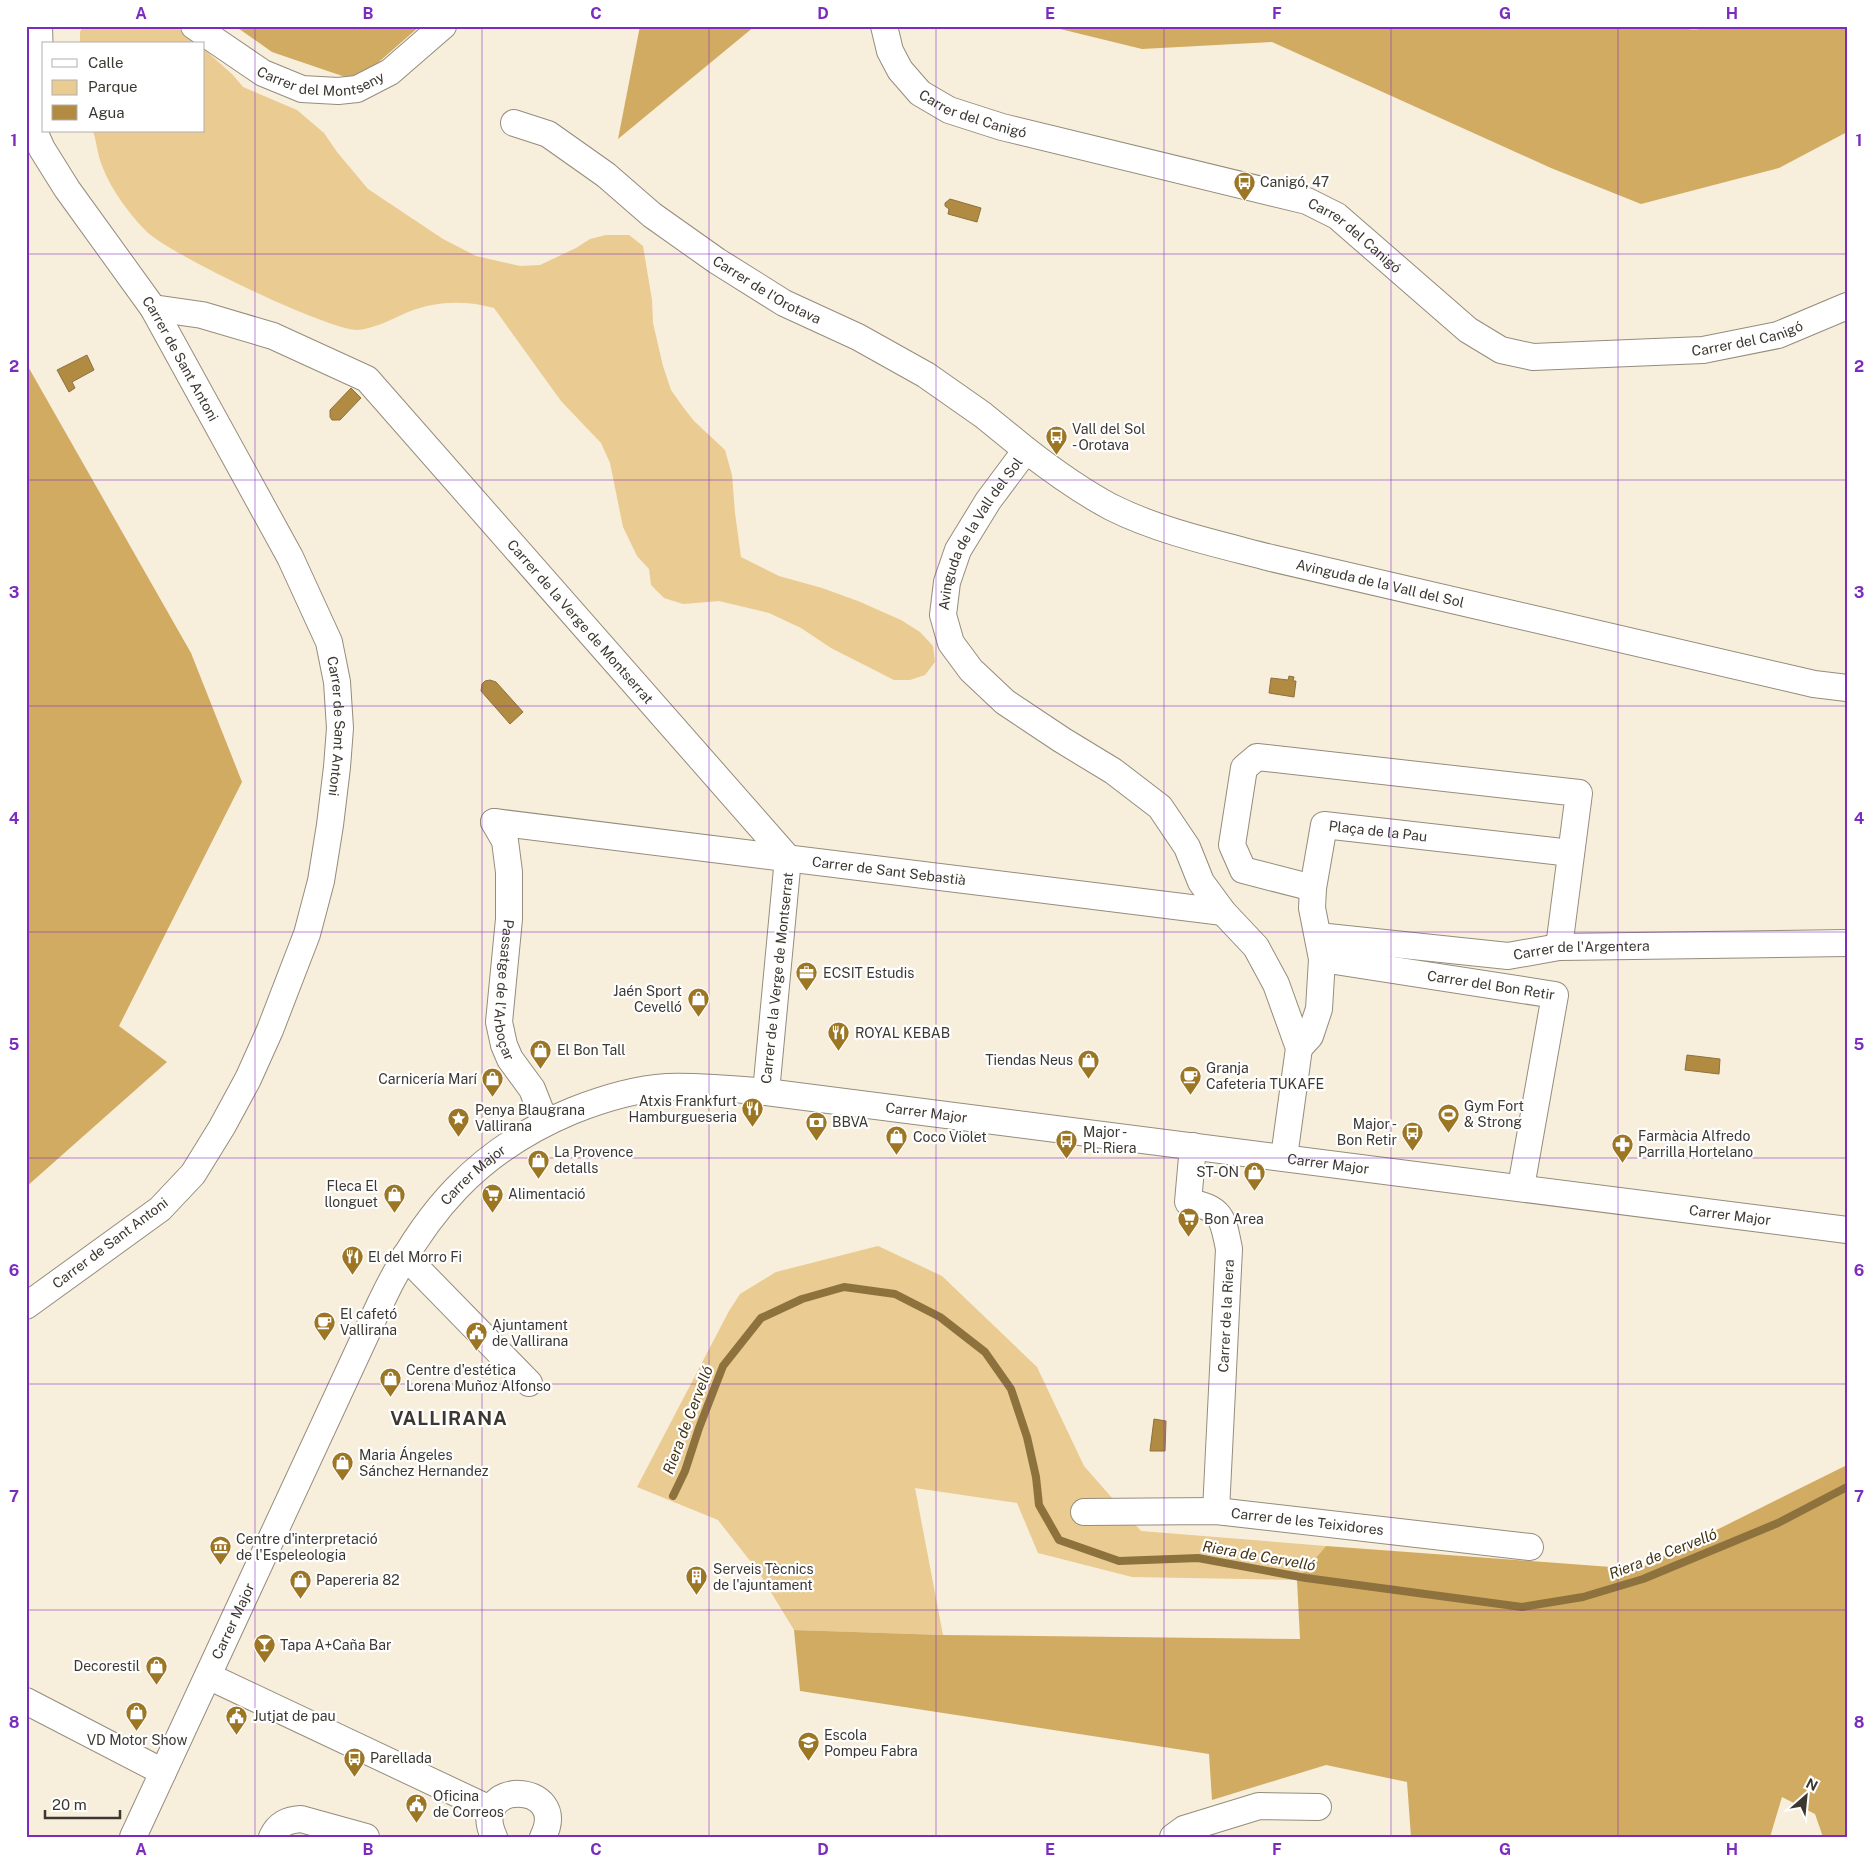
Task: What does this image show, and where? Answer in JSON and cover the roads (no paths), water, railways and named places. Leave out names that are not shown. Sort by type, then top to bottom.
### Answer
[{"type":"street","points":[[28,116],[41,95],[40,26]]},
{"type":"street","name":"Carrer del Montseny","points":[[194,26],[263,73],[302,89],[338,91],[357,89],[390,72],[443,26]]},
{"type":"street","name":"Carrer del Canigó","points":[[884,26],[890,51],[900,70],[920,93],[950,110],[1002,127],[1307,201],[1337,216],[1468,330],[1501,350],[1533,356],[1703,350],[1778,335],[1847,306]]},
{"type":"street","name":"Carrer de Sant Antoni","points":[[26,1306],[160,1208],[193,1174],[222,1127],[248,1079],[270,1030],[307,934],[321,881],[337,767],[340,728],[336,682],[328,642],[290,557],[153,308],[67,189],[42,149],[28,116]]},
{"type":"street","name":"Carrer de l'Orotava","points":[[514,123],[548,134],[606,175],[652,215],[709,255],[784,303],[858,337],[926,375],[1026,450]]},
{"type":"street","name":"Carrer de la Verge de Montserrat","points":[[153,308],[202,315],[273,336],[367,379],[788,858],[766,1092]]},
{"type":"street","name":"Avinguda de la Vall del Sol","points":[[1284,1157],[1299,1048],[1276,984],[1256,947],[1223,912],[1201,882],[1187,847],[1160,807],[1113,771],[1005,702],[971,670],[951,643],[944,615],[947,582],[958,550],[988,501],[1026,450],[1082,490],[1112,507],[1148,522],[1209,542],[1814,684],[1847,688]]},
{"type":"street","points":[[1313,888],[1243,870],[1232,845],[1244,768],[1257,757],[1580,793],[1559,948]]},
{"type":"street","name":"Carrer de Sant Sebastià","points":[[494,822],[1223,912]]},
{"type":"street","name":"Passatge de l'Arboçar","points":[[494,822],[505,841],[508,872],[509,919],[499,1022],[504,1045],[510,1059],[532,1089],[545,1122]]},
{"type":"street","name":"Plaça de la Pau","points":[[1299,1048],[1310,1036],[1319,1009],[1320,948],[1312,908],[1313,888],[1324,825],[1571,853]]},
{"type":"street","name":"Carrer de l'Argentera","points":[[1320,948],[1508,956],[1559,948],[1847,943]]},
{"type":"street","name":"Carrer del Bon Retir","points":[[1320,948],[1555,995],[1521,1187]]},
{"type":"street","name":"Carrer Major","points":[[133,1837],[380,1304],[405,1256],[426,1224],[454,1190],[479,1166],[512,1141],[545,1122],[591,1103],[629,1093],[666,1087],[710,1087],[766,1092],[1847,1230]]},
{"type":"street","name":"Carrer de la Riera","points":[[1192,1146],[1188,1202],[1201,1204],[1212,1209],[1220,1217],[1225,1227],[1229,1249],[1216,1511]]},
{"type":"street","points":[[405,1256],[529,1382]]},
{"type":"street","name":"Carrer de les Teixidores","points":[[1084,1512],[1216,1511],[1530,1547]]},
{"type":"street","points":[[208,1676],[492,1810]]},
{"type":"street","points":[[26,1701],[163,1772]]},
{"type":"street","points":[[494,1837],[490,1827],[490,1817],[498,1800],[506,1795],[525,1793],[534,1797],[546,1812],[545,1836]]},
{"type":"street","points":[[1173,1837],[1184,1829],[1259,1806],[1318,1807]]},
{"type":"street","points":[[272,1837],[282,1823],[301,1819],[366,1837]]},
{"type":"water","points":[[950,199],[981,208],[977,222],[948,214],[949,209],[945,206],[945,203]]},
{"type":"water","points":[[87,355],[94,370],[72,382],[75,388],[69,392],[57,370]]},
{"type":"water","points":[[351,388],[361,398],[340,420],[332,420],[330,410]]},
{"type":"water","points":[[1289,676],[1294,677],[1293,681],[1296,681],[1294,697],[1269,693],[1271,678],[1288,680]]},
{"type":"water","points":[[490,680],[496,682],[523,712],[510,724],[481,691],[482,684]]},
{"type":"water","points":[[1687,1055],[1720,1059],[1719,1074],[1685,1070]]},
{"type":"water","points":[[1154,1419],[1166,1421],[1165,1451],[1150,1451]]},
{"type":"waterway","name":"Riera de Cervelló","points":[[673,1496],[685,1471],[723,1366],[761,1318],[802,1299],[844,1287],[895,1294],[940,1317],[985,1352],[1011,1389],[1027,1437],[1036,1477],[1039,1505],[1059,1540],[1119,1561],[1198,1558],[1306,1578],[1522,1607],[1583,1597],[1643,1579],[1778,1523],[1847,1487]]},
{"type":"place","name":"Canigó, 47","points":[[1244,201]]},
{"type":"place","name":"Vall del Sol - Orotava","points":[[1056,456]]},
{"type":"place","name":"ECSIT Estudis","points":[[807,992]]},
{"type":"place","name":"Jaén Sport Cevelló","points":[[698,1018]]},
{"type":"place","name":"ROYAL KEBAB","points":[[839,1052]]},
{"type":"place","name":"El Bon Tall","points":[[541,1069]]},
{"type":"place","name":"Tiendas Neus","points":[[1089,1079]]},
{"type":"place","name":"Granja Cafeteria TUKAFE","points":[[1190,1095]]},
{"type":"place","name":"Carnicería Marí","points":[[493,1098]]},
{"type":"place","name":"Atxis Frankfurt Hamburgueseria","points":[[753,1128]]},
{"type":"place","name":"Gym Fort & Strong","points":[[1448,1133]]},
{"type":"place","name":"Penya Blaugrana Vallirana","points":[[459,1137]]},
{"type":"place","name":"BBVA","points":[[816,1141]]},
{"type":"place","name":"Major - Bon Retir","points":[[1413,1151]]},
{"type":"place","name":"Coco Violet","points":[[897,1156]]},
{"type":"place","name":"Major - Pl. Riera","points":[[1067,1159]]},
{"type":"place","name":"Farmàcia Alfredo Parrilla Hortelano","points":[[1622,1163]]},
{"type":"place","name":"La Provence detalls","points":[[538,1179]]},
{"type":"place","name":"ST-ON","points":[[1255,1191]]},
{"type":"place","name":"Fleca El llonguet","points":[[394,1213]]},
{"type":"place","name":"Alimentació","points":[[492,1213]]},
{"type":"place","name":"Bon Area","points":[[1188,1238]]},
{"type":"place","name":"El del Morro Fi","points":[[352,1276]]},
{"type":"place","name":"El cafetó Vallirana","points":[[324,1341]]},
{"type":"place","name":"Ajuntament de Vallirana","points":[[476,1352]]},
{"type":"place","name":"Centre d'estética Lorena Muñoz Alfonso","points":[[390,1397]]},
{"type":"place","name":"Maria Ángeles Sánchez Hernandez","points":[[343,1482]]},
{"type":"place","name":"Centre d'interpretació de l'Espeleologia","points":[[220,1566]]},
{"type":"place","name":"Serveis Tècnics de l'ajuntament","points":[[697,1596]]},
{"type":"place","name":"Papereria 82","points":[[300,1599]]},
{"type":"place","name":"Tapa A+Caña Bar","points":[[264,1664]]},
{"type":"place","name":"Decorestil","points":[[156,1685]]},
{"type":"place","name":"VD Motor Show","points":[[137,1731]]},
{"type":"place","name":"Jutjat de pau","points":[[237,1735]]},
{"type":"place","name":"Escola Pompeu Fabra","points":[[808,1762]]},
{"type":"place","name":"Parellada","points":[[354,1777]]},
{"type":"place","name":"Oficina de Correos","points":[[417,1823]]},
{"type":"district","name":"VALLIRANA","points":[[449,1418]]}]
